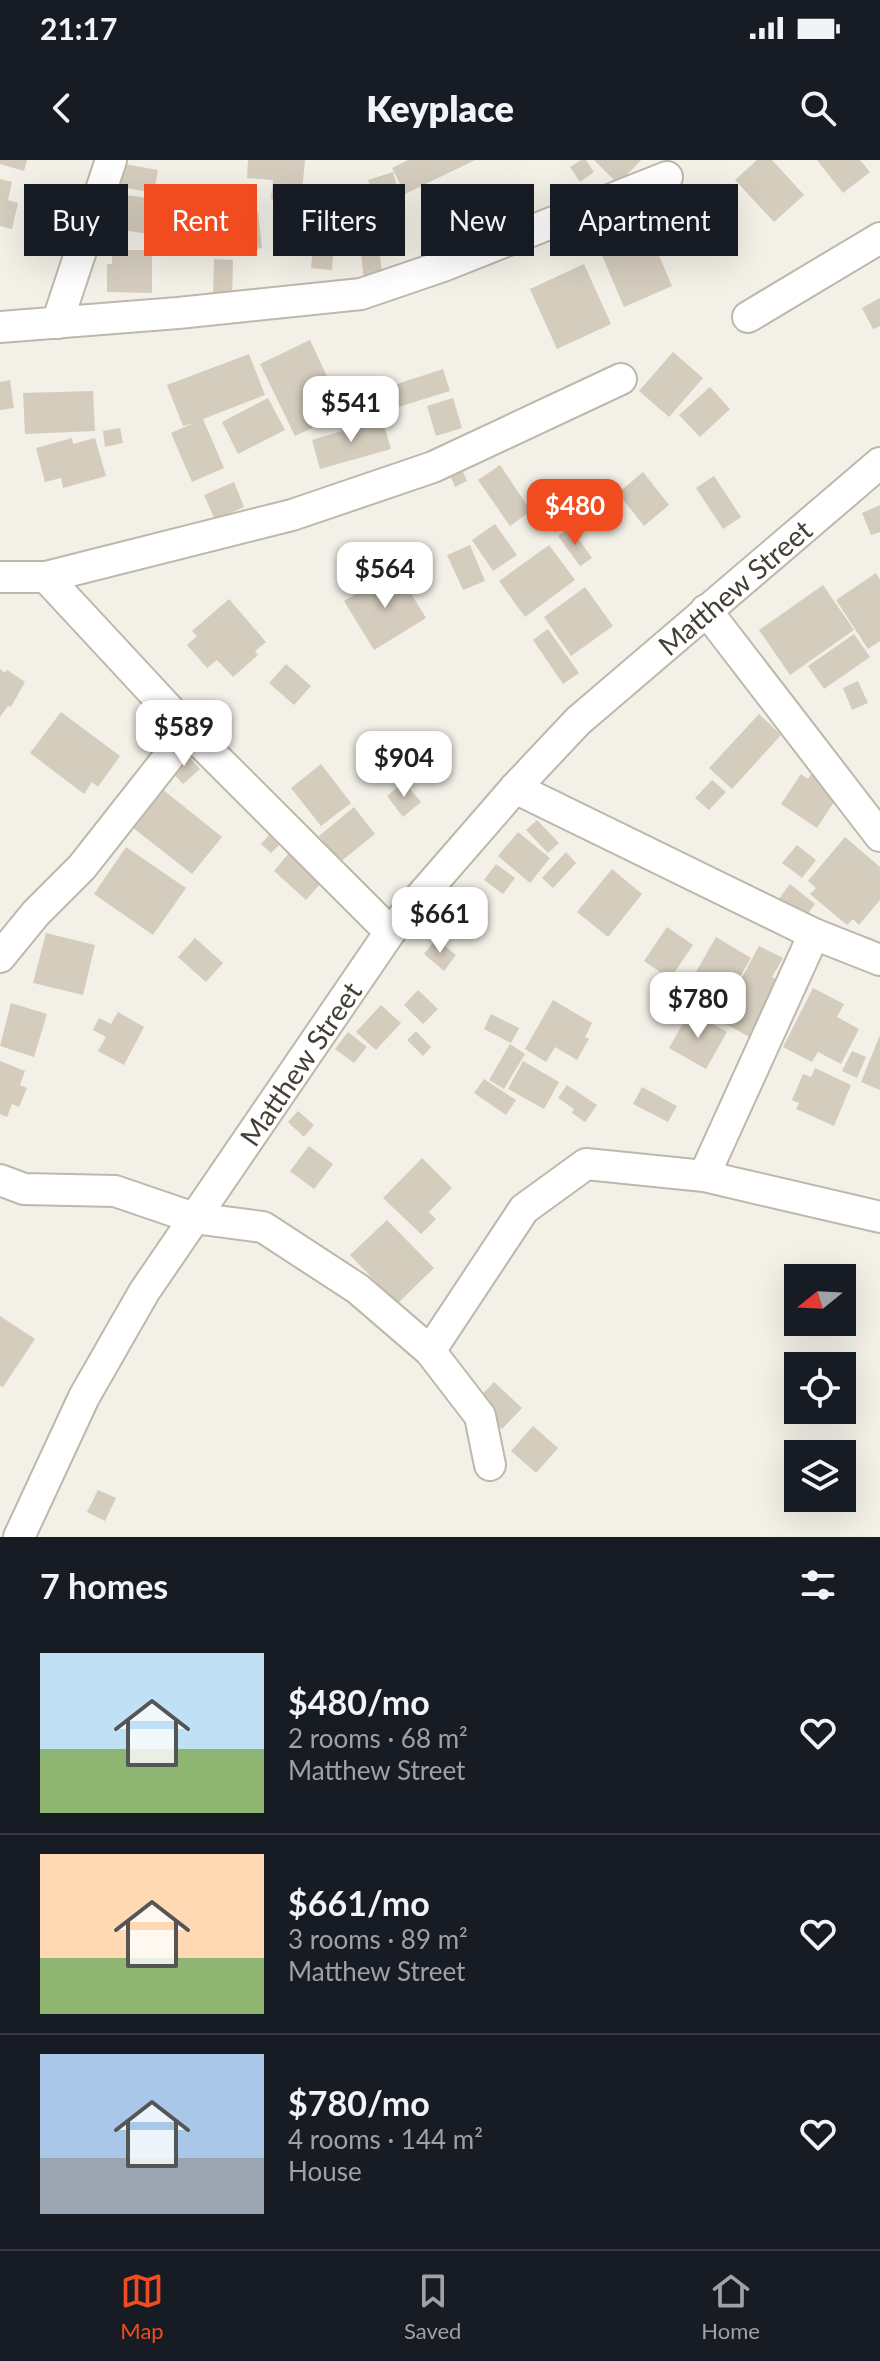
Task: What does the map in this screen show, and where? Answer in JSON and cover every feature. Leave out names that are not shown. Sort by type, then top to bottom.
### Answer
[{"type":"street","points":[[57,323],[111,160]]},
{"type":"street","points":[[0,327],[361,294],[443,266],[667,177]]},
{"type":"street","points":[[748,317],[880,238]]},
{"type":"street","points":[[0,577],[46,577],[292,515],[433,467],[621,379]]},
{"type":"street","name":"Matthew Street","points":[[19,1537],[84,1397],[144,1292],[390,932],[515,788],[578,721],[880,463]]},
{"type":"street","points":[[46,577],[189,731],[390,932]]},
{"type":"street","points":[[706,610],[880,836]]},
{"type":"street","points":[[0,957],[36,913],[82,867],[189,731]]},
{"type":"street","points":[[515,788],[814,934],[880,960]]},
{"type":"street","points":[[704,1176],[814,934]]},
{"type":"street","points":[[430,1351],[524,1209],[586,1164],[704,1176],[880,1217]]},
{"type":"street","points":[[0,1180],[24,1189],[115,1191],[194,1218],[263,1227],[358,1289],[430,1351],[480,1416],[490,1465]]},
{"type":"building","points":[[0,160],[27,160],[24,171],[0,164]]},
{"type":"building","points":[[248,160],[305,160],[303,184],[273,184],[273,199],[271,199],[273,180],[247,178]]},
{"type":"building","points":[[408,160],[475,160],[405,194],[405,184],[400,184],[392,168]]},
{"type":"building","points":[[586,160],[594,172],[580,182],[570,167]]},
{"type":"building","points":[[594,160],[641,160],[618,184]]},
{"type":"building","points":[[757,160],[772,160],[804,195],[774,222],[735,180]]},
{"type":"building","points":[[817,160],[860,160],[870,172],[843,193]]},
{"type":"building","points":[[119,163],[158,170],[156,184],[144,184],[144,191],[128,188],[128,184],[116,184]]},
{"type":"building","points":[[393,172],[396,184],[369,184],[368,180]]},
{"type":"building","points":[[0,179],[12,182],[8,200],[18,203],[12,229],[0,226]]},
{"type":"building","points":[[128,195],[144,197],[144,233],[128,231]]},
{"type":"building","points":[[257,212],[262,248],[257,249]]},
{"type":"building","points":[[128,250],[144,250],[144,256],[152,256],[152,293],[107,292],[107,264],[112,264],[112,256],[128,256]]},
{"type":"building","points":[[312,256],[333,256],[332,270],[311,268]]},
{"type":"building","points":[[362,256],[380,256],[383,280],[364,282]]},
{"type":"building","points":[[602,256],[659,256],[672,286],[624,307]]},
{"type":"building","points":[[214,259],[233,260],[232,297],[213,296]]},
{"type":"building","points":[[584,264],[611,324],[557,349],[530,289]]},
{"type":"building","points":[[880,298],[880,326],[873,329],[862,308]]},
{"type":"building","points":[[310,340],[344,413],[295,436],[260,364]]},
{"type":"building","points":[[673,352],[703,378],[669,417],[639,391]]},
{"type":"building","points":[[249,354],[265,395],[203,419],[224,468],[192,482],[171,433],[194,423],[183,426],[167,385]]},
{"type":"building","points":[[443,369],[450,391],[398,407],[391,386]]},
{"type":"building","points":[[10,380],[14,408],[0,410],[0,382]]},
{"type":"building","points":[[374,382],[382,413],[350,422],[342,392]]},
{"type":"building","points":[[710,387],[730,409],[700,437],[679,415]]},
{"type":"building","points":[[93,391],[95,431],[25,434],[23,393]]},
{"type":"building","points":[[268,398],[285,430],[238,454],[222,422]]},
{"type":"building","points":[[453,398],[462,428],[436,436],[427,406]]},
{"type":"building","points":[[382,419],[391,449],[320,469],[312,440]]},
{"type":"building","points":[[120,428],[123,443],[105,447],[103,431]]},
{"type":"building","points":[[72,438],[73,444],[95,438],[106,476],[63,488],[61,478],[45,482],[36,448]]},
{"type":"building","points":[[459,462],[467,481],[455,487],[447,467]]},
{"type":"building","points":[[500,465],[531,511],[510,526],[478,480]]},
{"type":"building","points":[[643,472],[669,505],[644,526],[618,493]]},
{"type":"building","points":[[714,476],[741,517],[723,529],[696,488]]},
{"type":"building","points":[[234,482],[244,507],[215,520],[204,495]]},
{"type":"building","points":[[571,491],[585,511],[555,532],[541,512]]},
{"type":"building","points":[[880,505],[880,532],[871,535],[862,513]]},
{"type":"building","points":[[495,524],[517,555],[493,571],[472,540]]},
{"type":"building","points":[[570,527],[592,558],[580,566],[558,536]]},
{"type":"building","points":[[470,545],[485,581],[463,590],[447,555]]},
{"type":"building","points":[[549,545],[575,580],[525,617],[499,581]]},
{"type":"building","points":[[396,569],[426,618],[374,650],[344,601]]},
{"type":"building","points":[[876,573],[880,580],[880,641],[868,649],[836,600]]},
{"type":"building","points":[[823,585],[854,630],[790,675],[759,630]]},
{"type":"building","points":[[585,587],[613,626],[571,656],[544,617]]},
{"type":"building","points":[[229,599],[266,642],[255,651],[258,655],[233,677],[217,660],[207,668],[187,645],[197,636],[192,631]]},
{"type":"building","points":[[548,629],[579,673],[563,684],[533,640]]},
{"type":"building","points":[[854,634],[870,657],[824,689],[808,666]]},
{"type":"building","points":[[286,664],[311,686],[294,705],[269,683]]},
{"type":"building","points":[[0,669],[25,682],[11,707],[8,706],[0,717]]},
{"type":"building","points":[[858,681],[868,703],[852,710],[843,688]]},
{"type":"building","points":[[61,712],[120,756],[98,787],[92,782],[84,794],[30,753]]},
{"type":"building","points":[[759,714],[781,735],[732,789],[709,768]]},
{"type":"building","points":[[184,751],[200,769],[183,784],[167,767]]},
{"type":"building","points":[[321,764],[351,803],[321,826],[291,788]]},
{"type":"building","points":[[814,770],[832,783],[826,791],[836,799],[817,828],[781,804],[801,774],[808,779]]},
{"type":"building","points":[[712,780],[726,792],[709,810],[695,798]]},
{"type":"building","points":[[404,782],[421,802],[403,817],[387,796]]},
{"type":"building","points":[[162,789],[222,837],[192,874],[132,827]]},
{"type":"building","points":[[354,807],[375,834],[340,862],[319,836]]},
{"type":"building","points":[[537,820],[559,843],[548,853],[526,830]]},
{"type":"building","points":[[518,832],[550,858],[530,883],[498,856]]},
{"type":"building","points":[[269,835],[279,845],[271,853],[261,844]]},
{"type":"building","points":[[845,837],[880,867],[880,900],[859,925],[853,919],[847,925],[810,894],[816,888],[808,881]]},
{"type":"building","points":[[797,845],[816,860],[802,878],[782,863]]},
{"type":"building","points":[[126,847],[186,888],[153,935],[94,894]]},
{"type":"building","points":[[566,852],[576,863],[553,888],[542,878]]},
{"type":"building","points":[[289,853],[322,882],[306,900],[274,871]]},
{"type":"building","points":[[496,864],[515,878],[503,894],[484,880]]},
{"type":"building","points":[[612,869],[642,894],[608,937],[577,912]]},
{"type":"building","points":[[790,884],[815,904],[803,920],[778,900]]},
{"type":"building","points":[[667,927],[693,945],[670,979],[644,961]]},
{"type":"building","points":[[46,933],[95,945],[83,995],[33,983]]},
{"type":"building","points":[[716,937],[751,958],[718,1014],[684,993]]},
{"type":"building","points":[[195,938],[223,963],[206,982],[178,957]]},
{"type":"building","points":[[436,939],[456,955],[444,971],[424,954]]},
{"type":"building","points":[[759,946],[783,958],[772,977],[781,982],[751,1038],[719,1020]]},
{"type":"building","points":[[813,988],[844,1004],[837,1017],[859,1029],[841,1064],[818,1052],[812,1062],[783,1047]]},
{"type":"building","points":[[418,990],[438,1009],[423,1024],[404,1005]]},
{"type":"building","points":[[553,1000],[592,1023],[585,1037],[589,1039],[577,1060],[555,1047],[546,1062],[525,1049]]},
{"type":"building","points":[[11,1003],[47,1014],[34,1057],[0,1046]]},
{"type":"building","points":[[381,1005],[401,1023],[376,1050],[356,1032]]},
{"type":"building","points":[[690,1011],[727,1032],[706,1069],[669,1048]]},
{"type":"building","points":[[118,1012],[144,1027],[124,1065],[98,1051],[106,1037],[93,1030],[99,1018],[111,1024]]},
{"type":"building","points":[[491,1014],[519,1028],[511,1043],[484,1029]]},
{"type":"building","points":[[416,1031],[431,1047],[423,1056],[407,1040]]},
{"type":"building","points":[[348,1032],[367,1047],[354,1063],[335,1049]]},
{"type":"building","points":[[880,1035],[880,1090],[861,1082]]},
{"type":"building","points":[[510,1044],[525,1054],[504,1089],[489,1080]]},
{"type":"building","points":[[852,1051],[866,1057],[857,1078],[842,1071]]},
{"type":"building","points":[[0,1061],[25,1071],[20,1085],[27,1088],[19,1107],[12,1104],[7,1117],[0,1114]]},
{"type":"building","points":[[523,1061],[559,1082],[544,1109],[508,1089]]},
{"type":"building","points":[[815,1068],[851,1085],[834,1126],[796,1109],[799,1103],[792,1100],[803,1074],[811,1077]]},
{"type":"building","points":[[484,1079],[516,1100],[506,1115],[474,1093]]},
{"type":"building","points":[[567,1085],[597,1105],[585,1122],[572,1113],[574,1109],[558,1098]]},
{"type":"building","points":[[642,1087],[677,1106],[668,1122],[633,1104]]},
{"type":"building","points":[[298,1111],[314,1125],[304,1137],[288,1122]]},
{"type":"building","points":[[309,1146],[333,1164],[314,1189],[290,1171]]},
{"type":"building","points":[[422,1158],[452,1188],[429,1212],[436,1219],[421,1234],[383,1198]]},
{"type":"building","points":[[387,1220],[434,1268],[397,1304],[350,1255]]},
{"type":"building","points":[[0,1316],[35,1339],[3,1387],[0,1386]]},
{"type":"building","points":[[494,1382],[522,1408],[502,1429],[474,1403]]},
{"type":"building","points":[[533,1426],[558,1448],[536,1473],[511,1451]]},
{"type":"building","points":[[98,1490],[116,1498],[105,1521],[87,1512]]}]
